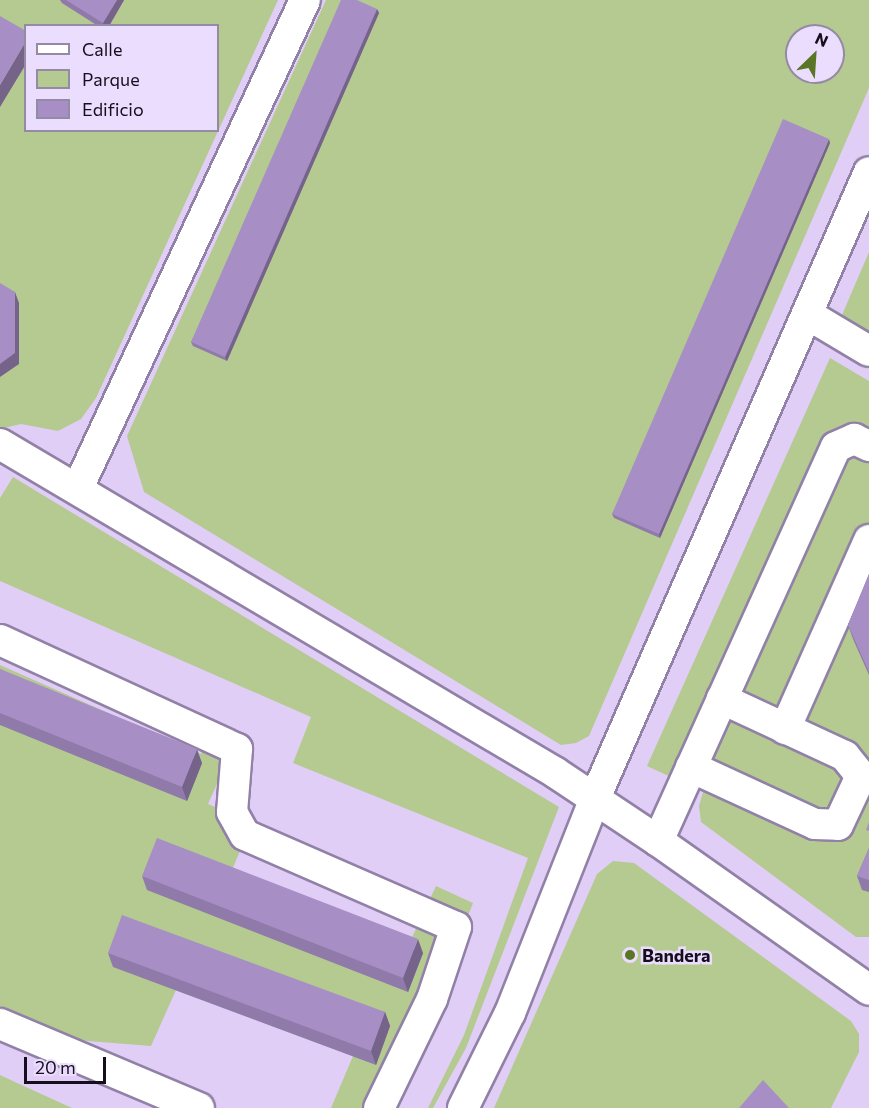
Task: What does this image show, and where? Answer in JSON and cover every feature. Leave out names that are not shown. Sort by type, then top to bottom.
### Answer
[{"type":"lane","points":[[78,488],[305,0]]},
{"type":"lane","points":[[463,1108],[510,1013],[595,798],[869,172]]},
{"type":"lane","points":[[807,314],[869,351]]},
{"type":"lane","points":[[658,841],[836,447],[854,439],[869,446]]},
{"type":"lane","points":[[0,444],[78,488],[595,798],[658,841],[867,996]]},
{"type":"lane","points":[[785,729],[869,540]]},
{"type":"lane","points":[[0,640],[237,749],[232,812],[245,835],[456,927],[432,999],[379,1108]]},
{"type":"lane","points":[[691,767],[815,824],[838,825],[861,776],[845,756],[722,699]]},
{"type":"lane","points":[[0,1024],[199,1108]]},
{"type":"green space","points":[[0,0],[278,0],[219,129],[219,24],[24,24],[24,132],[218,132],[96,398],[81,419],[58,431],[21,424],[0,429]]},
{"type":"green space","points":[[326,0],[869,0],[869,88],[589,736],[576,743],[561,745],[144,492],[127,436]]},
{"type":"green space","points":[[869,252],[869,332],[842,315]]},
{"type":"green space","points":[[830,358],[869,381],[869,937],[856,937],[701,822],[699,806],[703,792],[647,766]]},
{"type":"green space","points":[[13,477],[559,807],[466,1048],[433,1108],[428,1108],[464,1035],[528,858],[293,763],[311,717],[0,581],[0,498]]},
{"type":"green space","points":[[0,665],[201,754],[209,734],[225,766],[208,804],[252,823],[229,877],[407,948],[436,886],[473,903],[432,1009],[379,1108],[331,1108],[353,1056],[176,990],[151,1046],[76,1040],[0,1007]]},
{"type":"green space","points":[[613,861],[634,863],[851,1021],[859,1034],[859,1052],[831,1108],[494,1108],[597,874]]},
{"type":"green space","points":[[0,1075],[15,1082],[72,1108],[0,1108]]},
{"type":"building","points":[[66,0],[117,0],[103,23]]},
{"type":"building","points":[[341,0],[357,0],[377,9],[225,357],[191,342]]},
{"type":"building","points":[[0,16],[24,30],[24,44],[0,85]]},
{"type":"building","points":[[783,119],[829,139],[659,534],[612,514]]},
{"type":"building","points":[[0,283],[15,292],[15,353],[0,364]]},
{"type":"building","points":[[869,574],[869,672],[848,625]]},
{"type":"building","points":[[0,669],[197,749],[182,787],[0,713]]},
{"type":"building","points":[[157,838],[418,939],[403,978],[142,876]]},
{"type":"building","points":[[869,848],[869,880],[857,876]]},
{"type":"building","points":[[122,915],[385,1012],[371,1051],[108,953]]},
{"type":"building","points":[[763,1080],[789,1108],[739,1108]]},
{"type":"place","name":"Bandera","points":[[630,955]]}]
